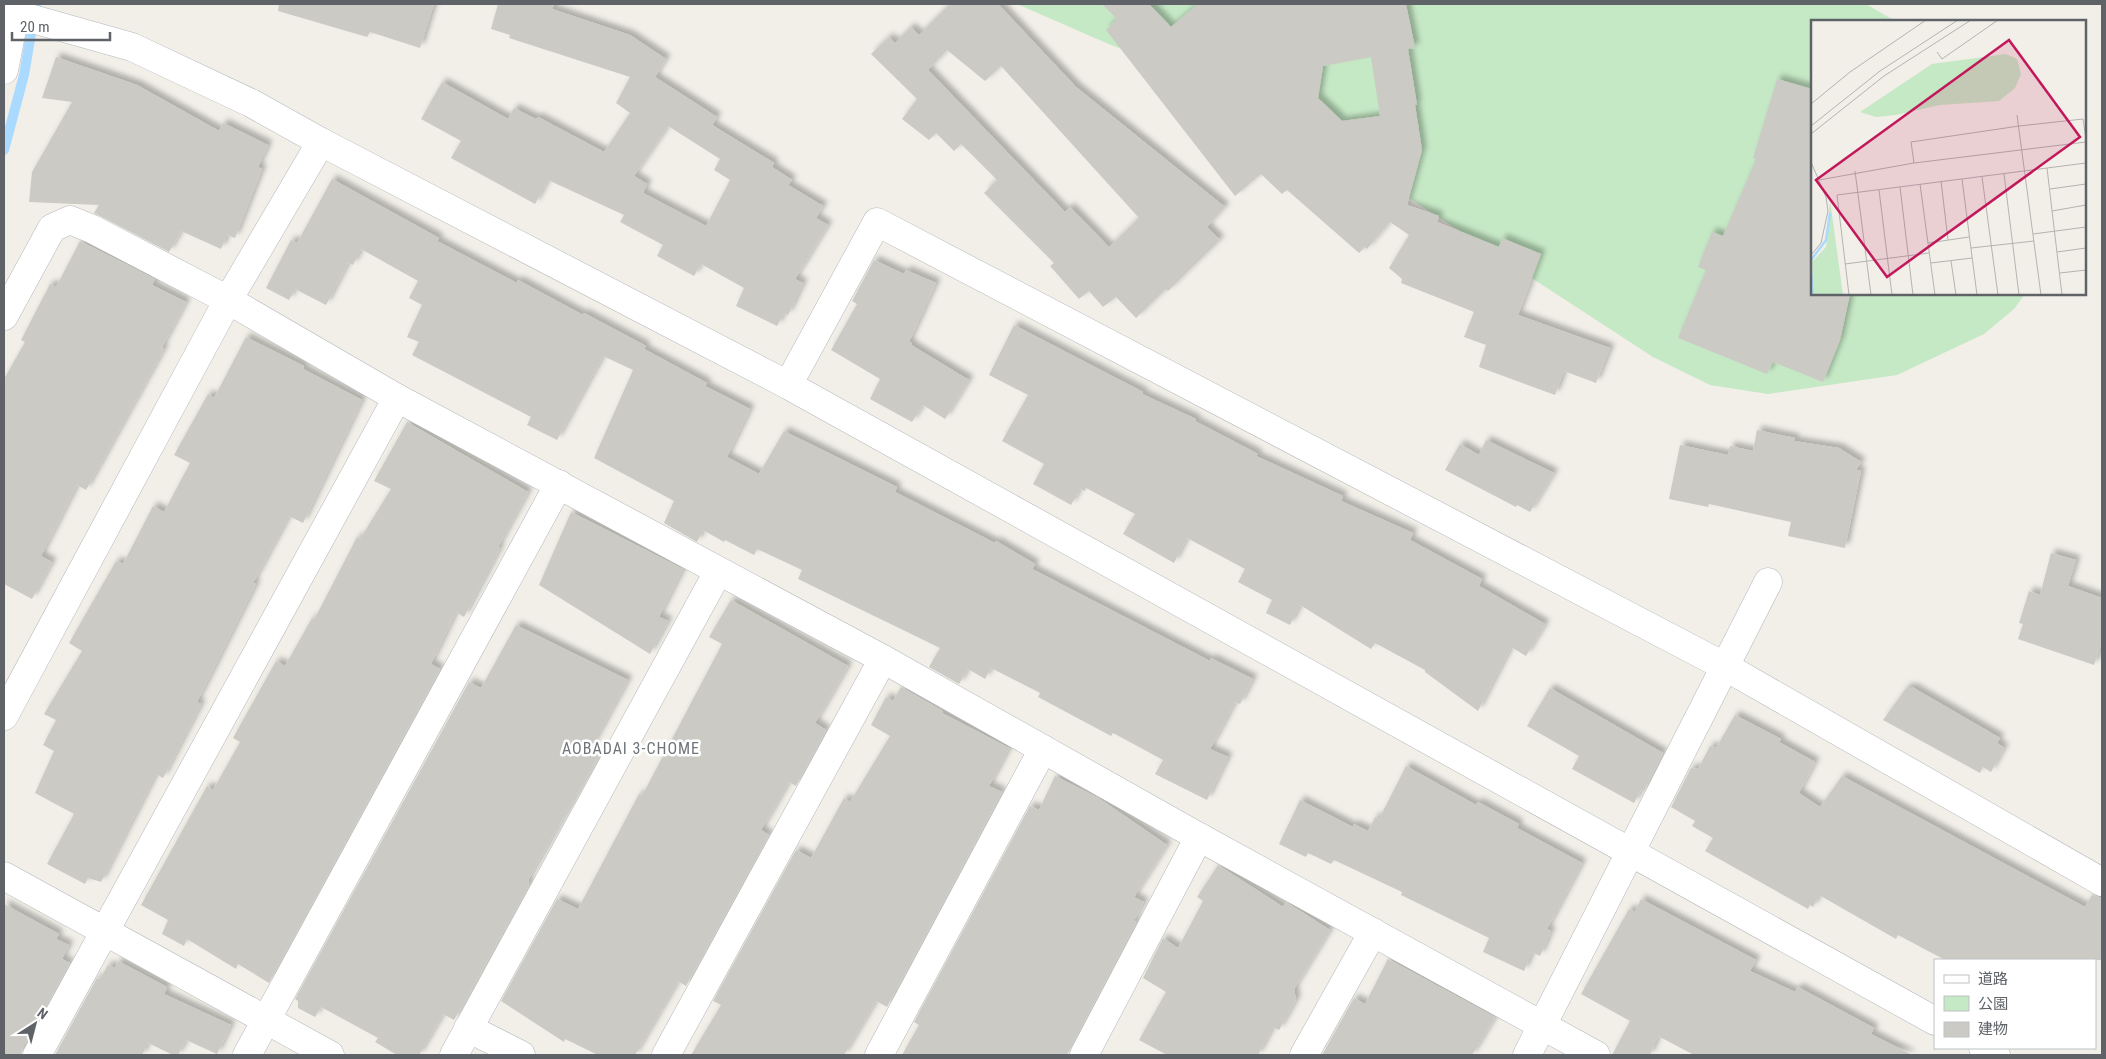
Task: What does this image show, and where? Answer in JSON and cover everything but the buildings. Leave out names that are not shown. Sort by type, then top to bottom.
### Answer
[{"type":"street","points":[[4,70],[25,14],[132,48],[251,103],[321,142],[788,385],[1934,1020]]},
{"type":"street","points":[[4,716],[228,300],[321,142]]},
{"type":"street","points":[[4,316],[52,228],[70,220],[92,229],[228,300],[397,398],[883,659],[1199,837],[1596,1055]]},
{"type":"street","points":[[788,385],[877,222],[1724,666],[2102,882]]},
{"type":"street","points":[[37,1055],[397,398]]},
{"type":"street","points":[[247,1055],[559,484]]},
{"type":"street","points":[[454,1055],[718,572]]},
{"type":"street","points":[[1528,1055],[1544,1027],[1724,666],[1768,582]]},
{"type":"street","points":[[666,1055],[883,659]]},
{"type":"street","points":[[879,1055],[1043,749]]},
{"type":"street","points":[[1084,1055],[1199,837]]},
{"type":"street","points":[[4,876],[104,934],[330,1055]]},
{"type":"street","points":[[1304,1055],[1373,932]]},
{"type":"street","points":[[468,1028],[521,1055]]},
{"type":"street","points":[[1985,1049],[1996,1055]]},
{"type":"green space","points":[[1017,4],[1866,4],[1893,20],[1811,20],[1811,295],[2024,295],[2014,309],[1984,334],[1897,375],[1768,394],[1710,385],[1653,357],[1274,110],[1104,42]]},
{"type":"waterway","points":[[4,150],[24,75],[36,4]]},
{"type":"district","name":"AOBADAI 3-CHOME","points":[[631,748]]}]
